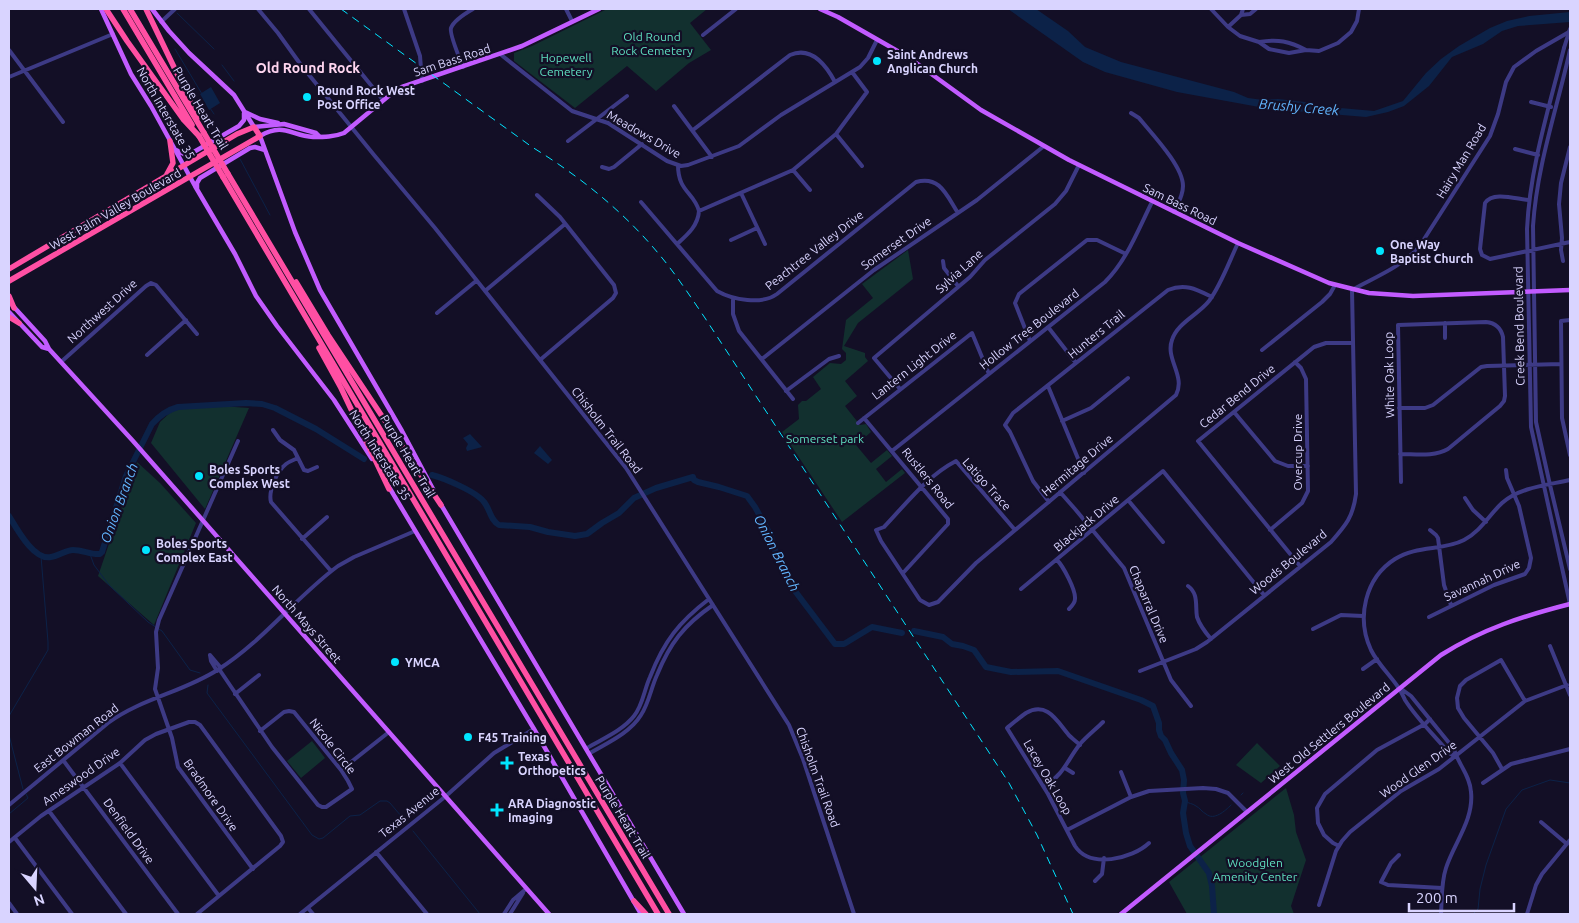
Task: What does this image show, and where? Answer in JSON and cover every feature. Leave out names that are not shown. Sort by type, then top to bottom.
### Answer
[{"type":"highway","points":[[106,9],[183,118],[201,135]]},
{"type":"highway","name":"Purple Heart Trail","points":[[123,9],[201,135]]},
{"type":"highway","name":"Purple Heart Trail","points":[[130,9],[278,272],[658,914]]},
{"type":"highway","points":[[146,9],[196,113],[201,135]]},
{"type":"highway","points":[[254,127],[260,136]]},
{"type":"highway","name":"West Palm Valley Boulevard","points":[[10,267],[237,134],[254,127]]},
{"type":"highway","name":"West Palm Valley Boulevard","points":[[11,280],[260,136]]},
{"type":"highway","points":[[164,178],[173,163],[170,141]]},
{"type":"highway","name":"Purple Heart Trail","points":[[225,176],[268,241],[669,914]]},
{"type":"highway","points":[[89,236],[87,229],[98,216]]},
{"type":"highway","points":[[70,246],[82,234],[79,227]]},
{"type":"highway","points":[[268,241],[441,505]]},
{"type":"highway","points":[[278,272],[300,317],[341,388],[389,489]]},
{"type":"highway","points":[[9,286],[11,280]]},
{"type":"highway","points":[[9,296],[11,310]]},
{"type":"highway","points":[[9,317],[19,323]]},
{"type":"highway","points":[[634,901],[646,914]]},
{"type":"main road","name":"North Interstate 35","points":[[101,9],[131,74],[235,254],[256,296],[334,400],[366,449],[534,729],[641,914]]},
{"type":"main road","points":[[152,9],[189,53],[232,93],[254,127]]},
{"type":"main road","name":"Sam Bass Road","points":[[260,136],[270,131],[282,129],[313,137],[335,136],[351,127],[402,87],[533,42],[599,9]]},
{"type":"main road","name":"Sam Bass Road","points":[[820,9],[838,17],[915,62],[981,110],[1080,166],[1275,261],[1335,285],[1369,293],[1413,296],[1570,290]]},
{"type":"main road","points":[[244,111],[260,119],[284,124]]},
{"type":"main road","points":[[175,150],[186,155],[192,153],[239,126],[244,120],[244,111]]},
{"type":"main road","name":"Sam Bass Road","points":[[254,127],[284,124],[316,133],[319,136]]},
{"type":"main road","points":[[260,136],[294,232],[320,290],[402,431],[441,505],[684,914]]},
{"type":"main road","points":[[197,190],[198,180],[250,148],[255,147],[265,150]]},
{"type":"main road","name":"North Mays Street","points":[[9,302],[11,310],[19,323],[42,347],[49,349]]},
{"type":"main road","name":"North Mays Street","points":[[11,310],[45,341],[49,349],[133,441],[549,914]]},
{"type":"main road","name":"West Old Settlers Boulevard","points":[[1121,914],[1429,664],[1468,639],[1524,616],[1570,604]]},
{"type":"street","points":[[161,22],[176,9]]},
{"type":"street","name":"Chisholm Trail Road","points":[[258,9],[626,468],[795,736],[854,914]]},
{"type":"street","points":[[309,9],[383,100]]},
{"type":"street","points":[[404,9],[420,56],[422,81]]},
{"type":"street","points":[[463,67],[451,35],[451,29],[454,23],[473,9]]},
{"type":"street","points":[[566,9],[572,21]]},
{"type":"street","points":[[703,35],[736,9]]},
{"type":"street","points":[[1211,9],[1228,27],[1240,36],[1259,42],[1269,50],[1289,52],[1319,51],[1338,44],[1351,32],[1357,21],[1359,9]]},
{"type":"street","points":[[1228,27],[1241,15],[1243,9]]},
{"type":"street","points":[[1241,15],[1250,14],[1256,9]]},
{"type":"street","name":"Hairy Man Road","points":[[1352,290],[1393,269],[1408,258],[1418,247],[1490,136],[1506,82],[1514,67],[1570,30]]},
{"type":"street","name":"Creek Bend Boulevard","points":[[1531,292],[1527,251],[1528,200],[1537,155],[1570,30]]},
{"type":"street","points":[[9,78],[114,34]]},
{"type":"street","name":"Meadows Drive","points":[[500,54],[564,106],[613,125],[667,161],[678,166],[688,165],[712,157],[744,143],[781,114],[852,72],[868,58],[877,40]]},
{"type":"street","points":[[1259,42],[1272,40],[1292,43],[1306,50]]},
{"type":"street","name":"Creek Bend Boulevard","points":[[1564,48],[1566,61],[1569,64]]},
{"type":"street","points":[[9,50],[63,122]]},
{"type":"street","name":"Creek Bend Boulevard","points":[[1570,50],[1569,64],[1555,108],[1535,200],[1531,292],[1532,365],[1536,422],[1570,604]]},
{"type":"street","points":[[693,130],[782,60],[796,52],[808,54],[822,62],[835,82]]},
{"type":"street","points":[[1560,64],[1569,64]]},
{"type":"street","points":[[699,212],[793,170],[836,134],[867,92],[852,72]]},
{"type":"street","points":[[568,141],[626,96]]},
{"type":"street","points":[[1531,102],[1555,108]]},
{"type":"street","points":[[674,106],[712,157]]},
{"type":"street","points":[[1131,113],[1139,118],[1180,172],[1183,188],[1182,197],[1174,212]]},
{"type":"street","points":[[836,134],[862,166]]},
{"type":"street","points":[[602,167],[614,168],[642,144]]},
{"type":"street","name":"Somerset Drive","points":[[762,359],[874,270],[978,200],[1044,146]]},
{"type":"street","points":[[1563,261],[1559,217],[1560,195],[1570,147]]},
{"type":"street","points":[[1515,149],[1543,157]]},
{"type":"street","points":[[677,244],[694,226],[699,217],[697,205],[680,181],[678,166]]},
{"type":"street","name":"Sylvia Lane","points":[[900,389],[874,358],[970,277],[985,260],[1055,204],[1080,166]]},
{"type":"street","points":[[793,170],[810,190]]},
{"type":"street","name":"Peachtree Valley Drive","points":[[641,202],[714,288],[723,295],[733,298],[760,300],[777,295],[916,182],[928,180],[937,184],[958,213]]},
{"type":"street","points":[[742,193],[765,244]]},
{"type":"street","points":[[537,195],[565,224],[614,285],[616,293],[613,298],[540,360]]},
{"type":"street","points":[[1528,200],[1494,197],[1486,200],[1480,249],[1482,255],[1488,259],[1570,242]]},
{"type":"street","name":"Hollow Tree Boulevard","points":[[892,451],[1104,282],[1126,254],[1152,202]]},
{"type":"street","points":[[485,291],[565,224]]},
{"type":"street","points":[[731,240],[757,228]]},
{"type":"street","points":[[1030,342],[1015,303],[1019,294],[1087,240],[1097,240],[1126,254]]},
{"type":"street","name":"Hermitage Drive","points":[[876,530],[920,600],[925,604],[935,604],[976,563],[1176,395],[1180,382],[1170,352],[1172,340],[1177,330],[1201,310],[1212,297],[1238,243]]},
{"type":"street","points":[[943,261],[944,268],[958,286]]},
{"type":"street","points":[[437,313],[476,281]]},
{"type":"street","name":"Northwest Drive","points":[[61,362],[148,284],[156,285],[197,334]]},
{"type":"street","points":[[1262,350],[1322,302],[1335,285]]},
{"type":"street","name":"Hunters Trail","points":[[1049,502],[1032,481],[1010,432],[1005,426],[1013,414],[1168,290],[1187,286],[1212,297]]},
{"type":"street","name":"Woods Boulevard","points":[[1140,670],[1196,649],[1211,639],[1331,542],[1346,525],[1356,494],[1352,290]]},
{"type":"street","points":[[733,298],[733,314],[736,326],[793,399]]},
{"type":"street","points":[[147,355],[186,320]]},
{"type":"street","points":[[1570,320],[1561,321],[1562,418],[1570,455]]},
{"type":"street","name":"White Oak Loop","points":[[1486,322],[1500,328],[1503,337],[1504,401],[1448,449],[1435,454],[1400,454],[1398,325],[1445,324],[1486,322]]},
{"type":"street","points":[[1445,324],[1445,338]]},
{"type":"street","points":[[1048,327],[1076,363]]},
{"type":"street","name":"Lantern Light Drive","points":[[858,422],[972,333],[989,374]]},
{"type":"street","name":"Cedar Bend Drive","points":[[1300,566],[1198,441],[1314,347],[1321,344],[1353,343]]},
{"type":"street","points":[[786,391],[829,359],[839,356]]},
{"type":"street","name":"Overcup Drive","points":[[1270,530],[1302,503],[1306,498],[1308,489],[1306,379],[1301,368],[1295,362]]},
{"type":"street","points":[[1399,408],[1429,407],[1478,369],[1485,366],[1561,364]]},
{"type":"street","points":[[1062,421],[1091,408],[1128,378]]},
{"type":"street","points":[[1048,386],[1084,473]]},
{"type":"street","points":[[1234,412],[1275,461],[1286,466],[1308,466]]},
{"type":"street","name":"Rustlers Road","points":[[864,418],[947,516],[948,524],[903,573]]},
{"type":"street","points":[[274,430],[280,440],[294,450],[306,471],[317,468]]},
{"type":"street","name":"Bradmore Drive","points":[[238,440],[157,626],[158,668],[154,685],[169,729],[176,762],[180,771],[253,869]]},
{"type":"street","points":[[1400,454],[1401,482]]},
{"type":"street","points":[[298,458],[287,463],[282,468],[270,492],[270,498],[272,505],[330,571]]},
{"type":"street","name":"Latigo Trace","points":[[876,530],[884,527],[934,476],[956,462],[1015,530]]},
{"type":"street","points":[[1506,470],[1514,495]]},
{"type":"street","name":"Blackjack Drive","points":[[1021,589],[1163,471],[1264,595]]},
{"type":"street","points":[[1441,914],[1442,888],[1447,866],[1466,822],[1471,805],[1472,792],[1468,778],[1456,757],[1454,749],[1411,696],[1400,688],[1371,649],[1363,616],[1366,598],[1370,587],[1380,572],[1388,564],[1408,552],[1464,540],[1477,531],[1502,503],[1514,495],[1525,490],[1570,480]]},
{"type":"street","name":"Creek Bend Boulevard","points":[[1547,486],[1570,569]]},
{"type":"street","name":"Chaparral Drive","points":[[1060,492],[1126,572],[1171,680],[1191,706]]},
{"type":"street","name":"Savannah Drive","points":[[1429,617],[1494,585],[1525,574],[1530,568],[1531,558],[1519,506],[1514,495]]},
{"type":"street","points":[[1465,498],[1473,510],[1486,522]]},
{"type":"street","points":[[1128,500],[1163,542]]},
{"type":"street","points":[[302,539],[327,517]]},
{"type":"street","points":[[1430,530],[1437,537],[1444,585],[1451,605]]},
{"type":"street","name":"East Bowman Road","points":[[9,804],[116,717],[131,708],[193,684],[219,669],[285,614],[330,571],[354,557],[415,531]]},
{"type":"street","points":[[1056,560],[1065,570],[1075,594],[1075,600],[1070,610]]},
{"type":"street","points":[[1188,586],[1196,595],[1199,623],[1211,639]]},
{"type":"street","points":[[586,748],[625,725],[635,714],[659,654],[672,634],[689,615],[710,600]]},
{"type":"street","points":[[590,753],[624,732],[641,715],[657,675],[676,638],[693,619],[713,605]]},
{"type":"street","points":[[1313,629],[1336,616],[1363,616]]},
{"type":"street","points":[[1550,646],[1570,695]]},
{"type":"street","points":[[1363,669],[1377,659]]},
{"type":"street","points":[[1502,769],[1458,708],[1457,698],[1460,686],[1466,680],[1501,660],[1525,701]]},
{"type":"street","name":"Nicole Circle","points":[[219,669],[260,730],[319,806],[326,806],[352,789],[341,770],[292,711],[284,712],[260,730]]},
{"type":"street","points":[[236,694],[259,675]]},
{"type":"street","name":"Wood Glen Drive","points":[[1319,905],[1339,846],[1350,832],[1401,790],[1439,769],[1456,757],[1525,701],[1567,685]]},
{"type":"street","points":[[1400,688],[1405,700],[1424,724],[1449,753],[1456,757]]},
{"type":"street","name":"Lacey Oak Loop","points":[[1080,745],[1052,714],[1045,710],[1036,710],[1028,713],[1007,728],[1044,787],[1080,853],[1089,857],[1126,857],[1143,849],[1149,843]]},
{"type":"street","points":[[1339,846],[1327,838],[1318,823],[1317,808],[1324,794],[1377,750],[1430,719]]},
{"type":"street","name":"Ameswood Drive","points":[[9,842],[49,811],[120,763],[145,740],[169,729],[189,722],[195,722],[200,725],[281,836],[283,842],[280,846],[253,869]]},
{"type":"street","points":[[1044,787],[1056,778],[1080,745],[1103,722]]},
{"type":"street","name":"Texas Avenue","points":[[300,914],[446,796],[494,753],[534,729]]},
{"type":"street","points":[[341,770],[389,732]]},
{"type":"street","points":[[607,736],[610,741]]},
{"type":"street","points":[[1483,782],[1502,769],[1520,761],[1570,749]]},
{"type":"street","name":"Denfield Drive","points":[[63,760],[178,914]]},
{"type":"street","points":[[120,763],[219,896]]},
{"type":"street","points":[[1065,768],[1073,773]]},
{"type":"street","points":[[1121,772],[1131,797]]},
{"type":"street","points":[[1067,830],[1131,797],[1149,791],[1194,788],[1216,790],[1228,793],[1247,812]]},
{"type":"street","points":[[49,811],[126,914]]},
{"type":"street","points":[[1527,914],[1536,884],[1568,842],[1541,822]]},
{"type":"street","points":[[15,838],[72,914]]},
{"type":"street","points":[[376,852],[426,914]]},
{"type":"street","points":[[1399,855],[1391,863],[1381,882],[1388,885],[1442,888]]},
{"type":"street","points":[[1095,881],[1102,874],[1104,858]]},
{"type":"street","points":[[197,914],[253,869]]},
{"type":"street","points":[[504,914],[513,900],[526,889]]},
{"type":"street","points":[[510,914],[526,889]]},
{"type":"street","points":[[9,903],[11,909],[17,914]]},
{"type":"street","points":[[308,908],[313,914]]},
{"type":"green space","points":[[607,9],[707,9],[690,23],[711,50],[689,63],[656,91],[627,66],[575,108],[514,61],[514,53]]},
{"type":"green space","name":"Somerset park","points":[[908,250],[913,279],[858,323],[844,346],[865,353],[868,361],[845,381],[857,396],[845,406],[860,425],[866,424],[871,432],[856,445],[871,463],[887,450],[892,456],[876,469],[886,482],[902,469],[905,473],[842,522],[782,432],[799,419],[798,405],[821,389],[813,377],[830,363],[841,364],[846,360],[846,353],[842,349],[846,320],[873,298],[862,284]]},
{"type":"green space","name":"Boles Sports Complex West","points":[[190,406],[249,408],[205,509],[151,443],[160,422],[174,409]]},
{"type":"green space","name":"Boles Sports Complex East","points":[[137,462],[160,483],[196,523],[154,625],[98,576]]},
{"type":"green space","points":[[312,741],[325,758],[301,778],[287,761]]},
{"type":"green space","points":[[1257,743],[1280,766],[1261,783],[1236,765]]},
{"type":"green space","name":"Woodglen Amenity Center","points":[[1286,788],[1294,815],[1296,832],[1306,860],[1291,906],[1294,914],[1187,914],[1169,882]]},
{"type":"water","name":"Brushy Creek","points":[[1008,9],[1036,9],[1068,31],[1085,47],[1121,62],[1234,92],[1248,98],[1278,99],[1329,107],[1374,111],[1403,101],[1426,73],[1441,59],[1490,28],[1507,21],[1529,16],[1570,12],[1570,22],[1518,26],[1502,31],[1483,44],[1452,57],[1429,86],[1404,106],[1366,117],[1270,109],[1177,92],[1105,72],[1083,62]]},
{"type":"water","points":[[211,87],[220,103],[209,110],[200,94]]},
{"type":"water","points":[[470,434],[482,447],[467,451],[468,444],[463,438]]},
{"type":"water","points":[[540,446],[552,460],[548,464],[534,453]]},
{"type":"waterway","points":[[177,13],[214,49]]},
{"type":"waterway","points":[[175,49],[202,94]]},
{"type":"waterway","points":[[222,65],[234,81]]},
{"type":"waterway","points":[[210,108],[214,114]]},
{"type":"waterway","points":[[240,159],[270,215]]},
{"type":"waterway","name":"Onion Branch","points":[[9,516],[21,536],[32,549],[45,557],[73,550],[100,554],[126,476],[152,424],[164,413],[178,407],[246,403],[262,404],[275,408],[316,429],[364,459]]},
{"type":"waterway","name":"Onion Branch","points":[[432,475],[475,494],[486,505],[499,525],[530,527],[575,536],[587,534],[619,513],[634,498],[656,488],[693,477],[698,482],[747,496],[771,536],[774,548],[792,587],[835,644],[844,644],[872,627],[902,633]]},
{"type":"waterway","points":[[90,554],[94,565],[109,585],[148,622],[162,631],[190,670],[200,673]]},
{"type":"waterway","points":[[9,716],[48,650],[41,556]]},
{"type":"waterway","name":"Onion Branch","points":[[914,631],[943,637],[952,644],[974,650],[986,667],[1011,672],[1058,671],[1153,706],[1161,736],[1182,770],[1185,801],[1183,813],[1186,833],[1190,846],[1209,873],[1214,914]]},
{"type":"waterway","points":[[208,685],[207,693],[312,835],[319,839],[323,838],[350,816],[360,815],[380,801],[390,803],[407,823]]},
{"type":"waterway","points":[[9,735],[23,789]]},
{"type":"waterway","points":[[1473,914],[1478,909],[1480,889],[1486,865],[1506,809],[1522,790],[1550,780],[1570,783]]},
{"type":"waterway","points":[[9,814],[28,798],[26,794]]},
{"type":"waterway","points":[[1185,801],[1195,805],[1209,816],[1216,816],[1231,805]]},
{"type":"waterway","points":[[413,831],[480,914]]},
{"type":"railway","points":[[341,9],[583,182],[630,222],[664,261],[705,318],[1009,783],[1037,835],[1073,914]]},
{"type":"place","name":"Saint Andrews Anglican Church","points":[[877,61]]},
{"type":"place","name":"Round Rock West Post Office","points":[[307,97]]},
{"type":"place","name":"One Way Baptist Church","points":[[1380,251]]},
{"type":"place","name":"Boles Sports Complex West","points":[[199,476]]},
{"type":"place","name":"Boles Sports Complex East","points":[[146,550]]},
{"type":"place","name":"YMCA","points":[[395,662]]},
{"type":"place","name":"F45 Training","points":[[468,737]]},
{"type":"place","name":"Texas Orthopetics","points":[[507,763]]},
{"type":"place","name":"ARA Diagnostic Imaging","points":[[497,810]]},
{"type":"district","name":"Old Round Rock","points":[[308,68]]},
{"type":"park label","name":"Old Round Rock Cemetery","points":[[652,43]]},
{"type":"park label","name":"Hopewell Cemetery","points":[[566,64]]}]
